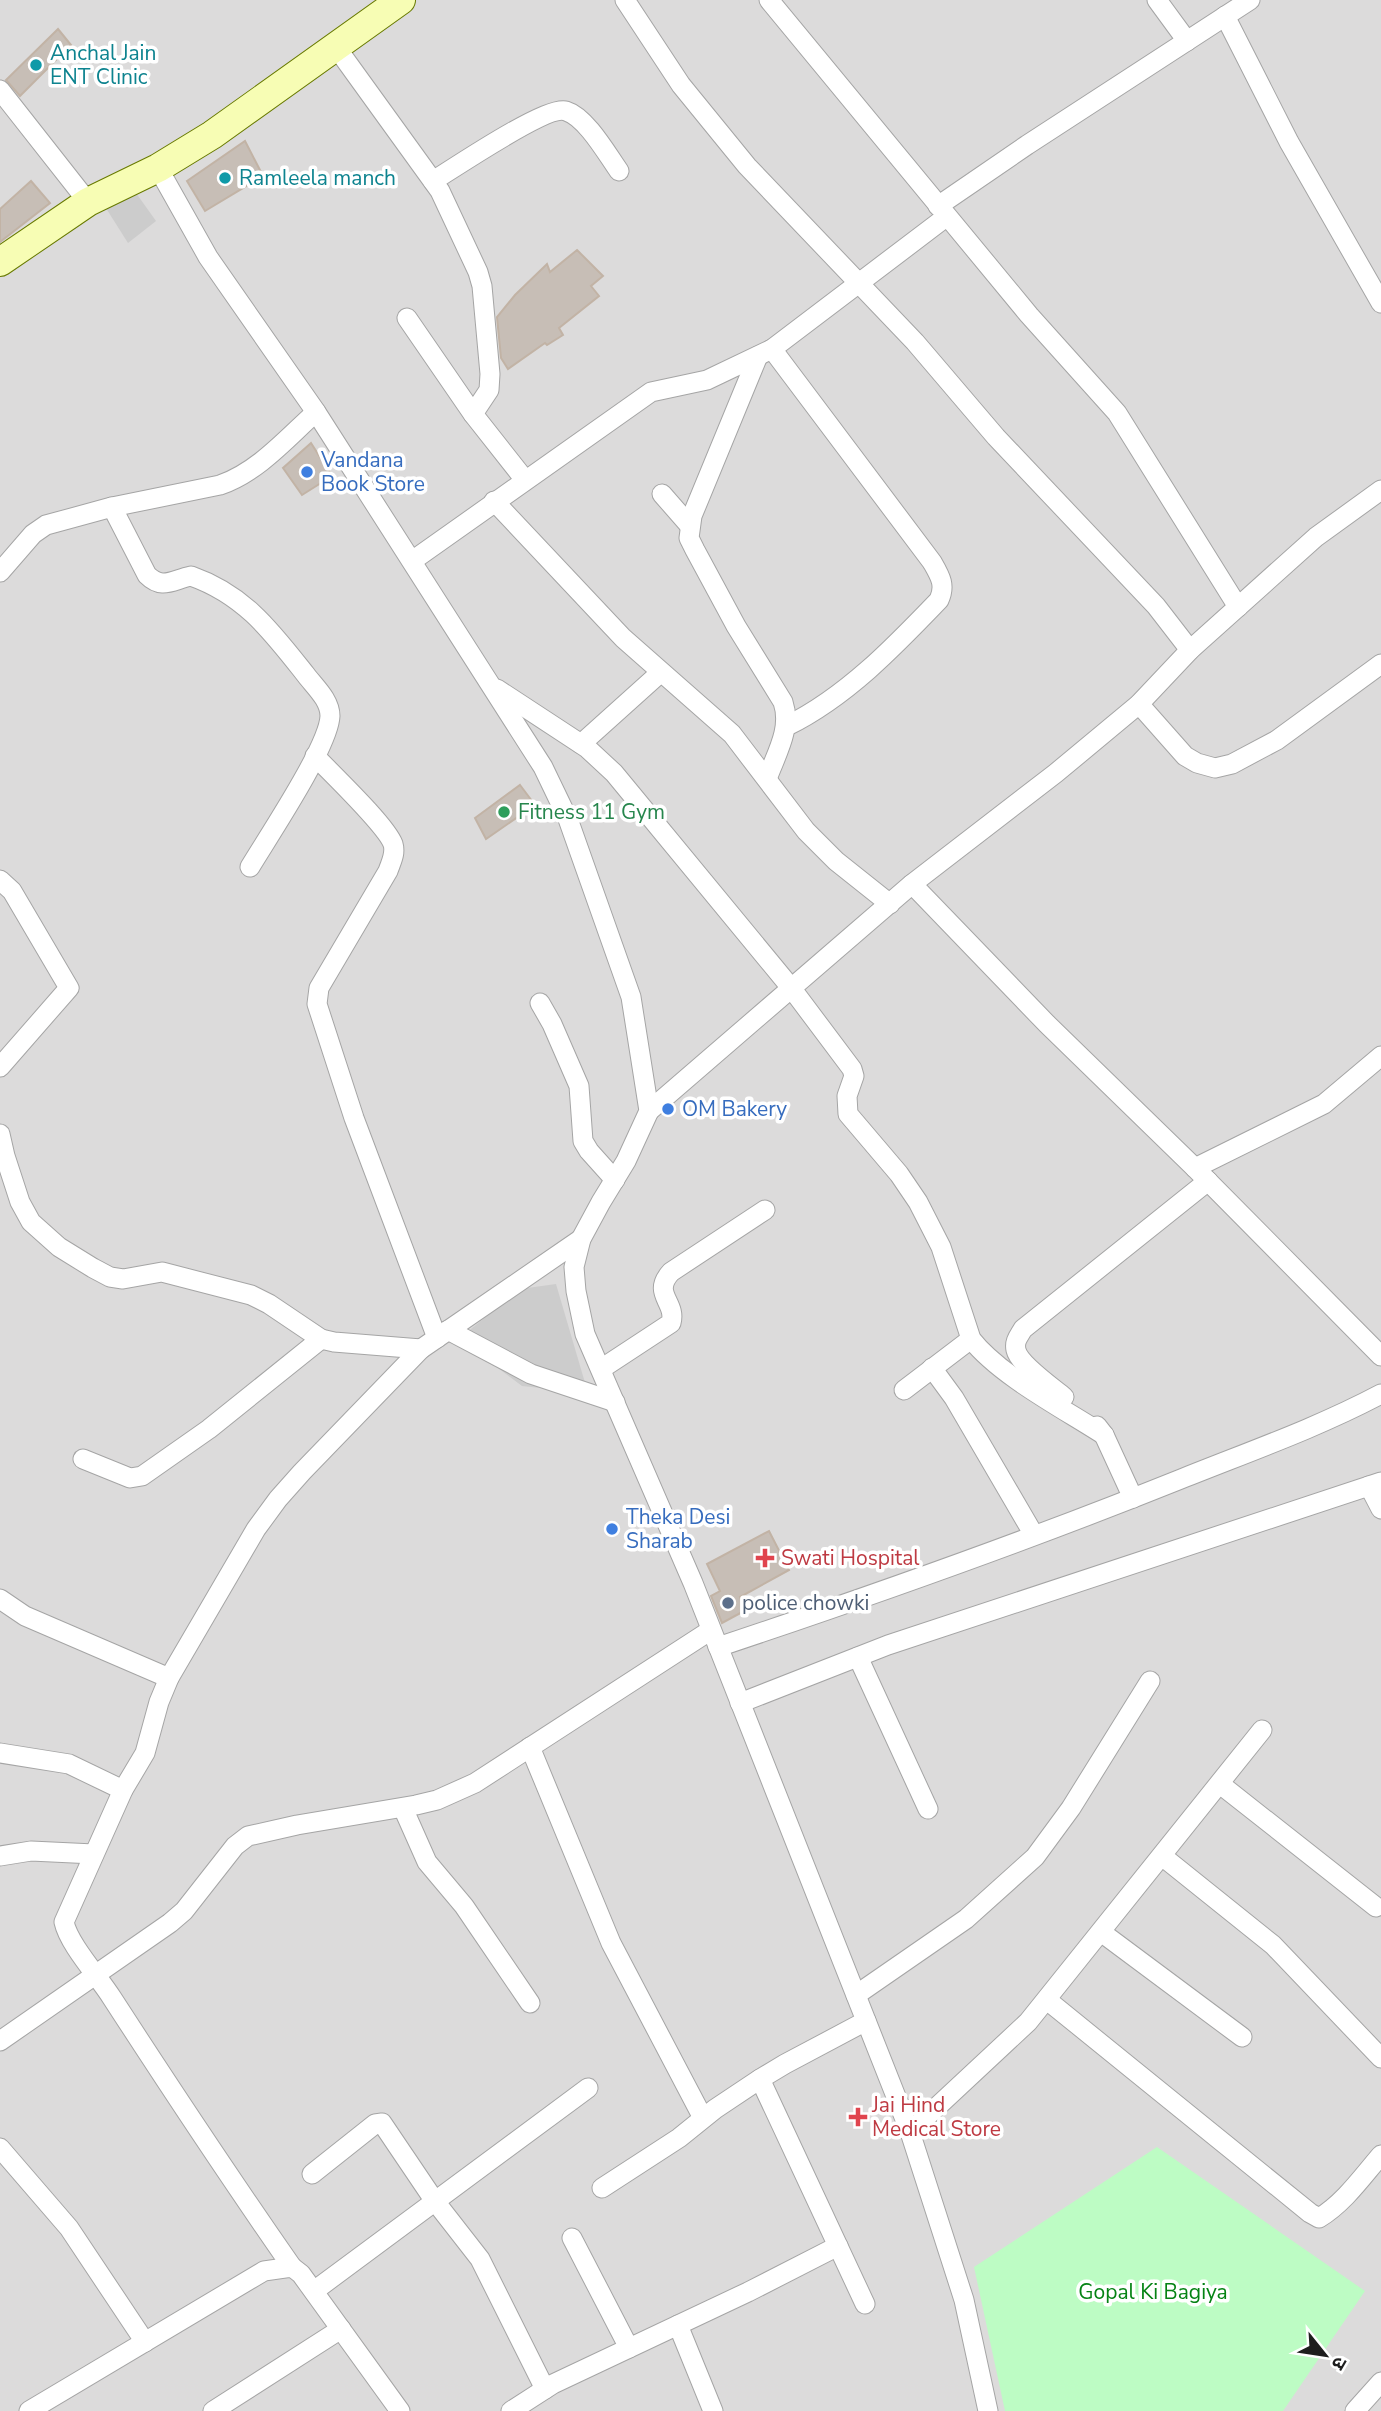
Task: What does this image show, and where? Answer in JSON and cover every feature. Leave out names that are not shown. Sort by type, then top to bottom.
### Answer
[{"type":"main road","points":[[0,262],[88,202],[158,168],[212,135],[336,47],[371,9],[401,0]]},
{"type":"street","points":[[625,0],[681,85],[747,166],[937,367],[996,437],[1156,606],[1191,650]]},
{"type":"street","points":[[769,0],[1028,315],[1117,414],[1238,607]]},
{"type":"street","points":[[1157,0],[1187,41]]},
{"type":"street","points":[[412,561],[651,392],[707,380],[765,352],[859,285],[942,211],[1027,145],[1250,0]]},
{"type":"street","points":[[1224,16],[1289,142],[1381,303]]},
{"type":"street","points":[[336,47],[433,181],[452,214],[478,272],[482,286],[490,382],[489,390],[473,414]]},
{"type":"street","points":[[0,90],[88,202]]},
{"type":"street","points":[[433,181],[531,121],[563,110],[587,127],[619,171]]},
{"type":"street","points":[[158,168],[208,257],[317,412],[543,767],[568,819],[631,997],[649,1111]]},
{"type":"street","points":[[407,318],[473,414],[525,480]]},
{"type":"street","points":[[765,352],[690,526],[689,538],[736,626],[783,702],[787,726],[766,779]]},
{"type":"street","points":[[765,352],[932,562],[943,581],[943,592],[939,600],[897,644],[827,703],[787,726]]},
{"type":"street","points":[[0,572],[33,534],[46,525],[112,507],[234,480],[250,470],[317,412]]},
{"type":"street","points":[[988,2411],[964,2300],[911,2132],[715,1639],[585,1334],[574,1267],[582,1238],[641,1132],[649,1111],[912,884],[1056,773],[1139,704],[1191,650],[1317,537],[1381,491]]},
{"type":"street","points":[[662,494],[690,526]]},
{"type":"street","points":[[494,501],[623,638],[732,734],[818,844],[890,904]]},
{"type":"street","points":[[112,507],[147,575],[155,582],[163,584],[191,576],[201,579],[246,608],[269,627],[329,708],[330,718],[323,741],[250,867]]},
{"type":"street","points":[[1139,704],[1185,756],[1215,768],[1232,764],[1277,740],[1381,664]]},
{"type":"street","points":[[581,744],[660,673]]},
{"type":"street","points":[[491,685],[581,744],[614,773],[792,989],[852,1069],[854,1076],[847,1096],[848,1114],[899,1174],[918,1202],[941,1247],[971,1339],[986,1357],[1104,1435]]},
{"type":"street","points":[[315,756],[382,827],[392,842],[394,852],[388,871],[319,988],[317,1004],[354,1118],[435,1339]]},
{"type":"street","points":[[0,880],[12,891],[69,988],[0,1067]]},
{"type":"street","points":[[912,884],[1047,1024],[1381,1356]]},
{"type":"street","points":[[540,1003],[579,1086],[583,1141],[615,1180]]},
{"type":"street","points":[[1132,1498],[1104,1435],[1023,1362],[1016,1352],[1016,1341],[1033,1318],[1088,1278],[1201,1175],[1324,1104],[1381,1056]]},
{"type":"street","points":[[0,1134],[20,1202],[32,1222],[59,1247],[110,1277],[123,1279],[162,1272],[251,1295],[321,1339],[334,1342],[435,1339],[615,1402]]},
{"type":"street","points":[[601,1369],[671,1323],[673,1318],[663,1287],[671,1272],[765,1210]]},
{"type":"street","points":[[400,2411],[314,2291],[292,2267],[220,2164],[67,1934],[64,1922],[123,1790],[145,1752],[154,1728],[159,1702],[169,1678],[256,1529],[278,1499],[394,1374],[435,1339],[582,1238]]},
{"type":"street","points":[[83,1459],[131,1478],[142,1476],[209,1429],[321,1339]]},
{"type":"street","points":[[904,1390],[971,1339]]},
{"type":"street","points":[[932,1368],[954,1398],[1034,1535]]},
{"type":"street","points":[[0,2041],[170,1923],[184,1911],[235,1846],[248,1836],[437,1800],[475,1783],[530,1747],[715,1639],[831,1609],[1034,1535],[1345,1413],[1381,1394]]},
{"type":"street","points":[[740,1703],[858,1657],[1375,1484],[1381,1510]]},
{"type":"street","points":[[0,1599],[25,1616],[169,1678]]},
{"type":"street","points":[[858,1657],[928,1809]]},
{"type":"street","points":[[856,1995],[966,1919],[1035,1857],[1071,1808],[1150,1681]]},
{"type":"street","points":[[911,2132],[1006,2044],[1047,2000],[1262,1730]]},
{"type":"street","points":[[530,1747],[611,1943],[703,2119]]},
{"type":"street","points":[[0,1753],[69,1764],[123,1790]]},
{"type":"street","points":[[1220,1784],[1376,1907]]},
{"type":"street","points":[[403,1808],[427,1862],[464,1906],[530,2003]]},
{"type":"street","points":[[0,1856],[31,1851],[94,1854]]},
{"type":"street","points":[[1162,1856],[1273,1945],[1381,2058]]},
{"type":"street","points":[[1101,1932],[1242,2037]]},
{"type":"street","points":[[1047,2000],[1214,2137],[1319,2218],[1350,2192],[1381,2155]]},
{"type":"street","points":[[602,2189],[679,2138],[760,2079],[866,2021]]},
{"type":"street","points":[[760,2079],[865,2304]]},
{"type":"street","points":[[314,2291],[588,2088]]},
{"type":"street","points":[[312,2174],[375,2124],[382,2123],[434,2200],[480,2259],[545,2389]]},
{"type":"street","points":[[0,2148],[69,2228],[145,2342]]},
{"type":"street","points":[[572,2238],[629,2348]]},
{"type":"street","points":[[511,2411],[545,2389],[838,2246]]},
{"type":"street","points":[[29,2411],[264,2271],[292,2267]]},
{"type":"street","points":[[678,2325],[713,2411]]},
{"type":"street","points":[[213,2411],[341,2329]]},
{"type":"street","points":[[1355,2411],[1381,2382]]},
{"type":"shaded area","points":[[0,0],[1381,0],[1381,2411],[0,2411]]},
{"type":"shaded area","points":[[136,193],[156,221],[128,243],[104,205]]},
{"type":"shaded area","points":[[556,1284],[588,1393],[522,1386],[479,1354],[466,1333],[520,1289]]},
{"type":"green space","name":"Gopal Ki Bagiya","points":[[1157,2147],[1365,2291],[1283,2411],[1005,2411],[974,2267]]},
{"type":"building","name":"Anchal Jain ENT Clinic","points":[[58,29],[71,45],[20,96],[6,80]]},
{"type":"building","name":"Ramleela manch","points":[[245,141],[263,176],[205,211],[187,181]]},
{"type":"building","points":[[31,181],[50,203],[0,242],[0,209]]},
{"type":"building","points":[[577,250],[603,276],[591,286],[599,296],[559,328],[563,335],[547,345],[545,343],[508,369],[501,358],[497,317],[547,264],[550,272]]},
{"type":"building","name":"Vandana Book Store","points":[[311,443],[332,476],[302,495],[283,468]]},
{"type":"building","name":"Fitness 11 Gym","points":[[520,785],[535,805],[486,839],[475,818]]},
{"type":"building","points":[[769,1531],[789,1570],[740,1597],[746,1610],[722,1623],[711,1596],[720,1591],[707,1564]]},
{"type":"place","name":"Anchal Jain ENT Clinic","points":[[36,65]]},
{"type":"place","name":"Ramleela manch","points":[[225,178]]},
{"type":"place","name":"Vandana Book Store","points":[[307,472]]},
{"type":"place","name":"Fitness 11 Gym","points":[[504,812]]},
{"type":"place","name":"OM Bakery","points":[[668,1109]]},
{"type":"place","name":"Theka Desi Sharab","points":[[612,1529]]},
{"type":"place","name":"Swati Hospital","points":[[765,1558]]},
{"type":"place","name":"police chowki","points":[[728,1603]]},
{"type":"place","name":"Jai Hind Medical Store","points":[[858,2117]]}]
